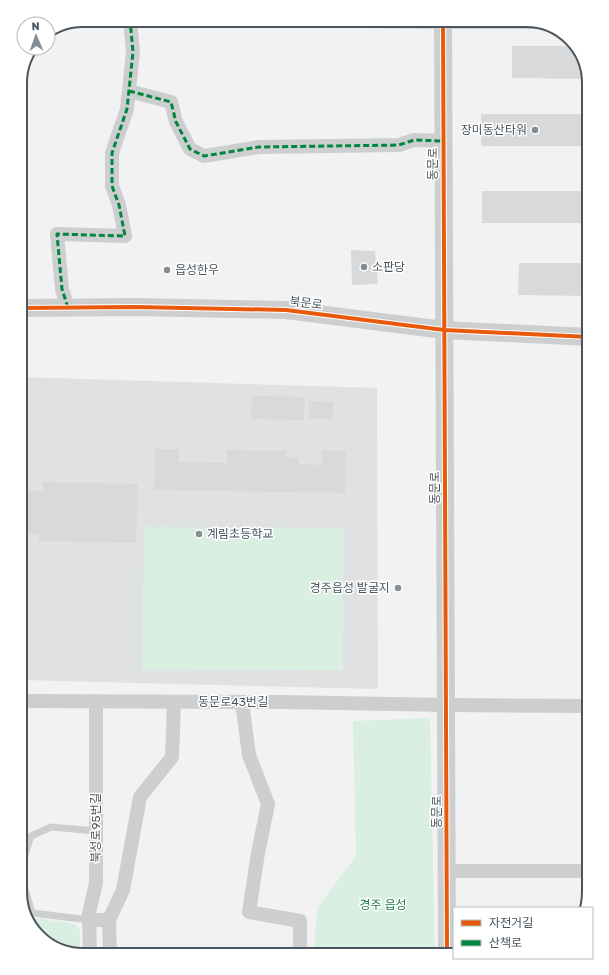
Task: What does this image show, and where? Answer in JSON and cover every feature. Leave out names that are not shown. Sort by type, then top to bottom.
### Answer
[{"type":"street","points":[[68,308],[62,289],[57,234],[125,236],[119,205],[112,186],[112,152],[127,108],[133,52],[131,27]]},
{"type":"street","name":"동문로","points":[[443,27],[447,948]]},
{"type":"street","points":[[129,91],[171,102],[176,122],[190,149],[204,156],[260,147],[399,145],[414,140],[443,142]]},
{"type":"street","name":"북문로","points":[[27,308],[286,310],[444,330],[582,337]]},
{"type":"street","name":"동문로43번길","points":[[27,701],[582,706]]},
{"type":"street","name":"북성로95번길","points":[[90,948],[89,913],[96,883],[96,701]]},
{"type":"street","points":[[110,948],[109,920],[123,890],[140,797],[172,757],[174,702]]},
{"type":"street","points":[[242,702],[249,755],[268,804],[258,853],[249,912],[300,921],[300,948]]},
{"type":"street","points":[[447,872],[582,871]]},
{"type":"street","points":[[90,920],[109,920]]},
{"type":"lane","points":[[27,849],[31,836],[51,827],[96,831]]},
{"type":"lane","points":[[27,898],[32,913],[90,920]]},
{"type":"shaded area","name":"계림초등학교","points":[[27,377],[377,388],[378,689],[27,680]]},
{"type":"green space","points":[[144,527],[344,528],[343,670],[142,669]]},
{"type":"green space","name":"경주 읍성","points":[[430,718],[435,948],[314,948],[318,907],[356,856],[353,721]]},
{"type":"green space","points":[[34,919],[75,924],[80,931],[80,948],[65,945],[52,939],[41,929]]},
{"type":"building","points":[[512,46],[568,46],[573,52],[579,65],[582,79],[512,78]]},
{"type":"building","name":"장미동산타워","points":[[481,114],[582,114],[582,146],[481,146]]},
{"type":"building","points":[[482,191],[582,191],[582,223],[482,223]]},
{"type":"building","name":"소판당","points":[[351,250],[375,251],[378,284],[352,285]]},
{"type":"building","points":[[519,263],[582,263],[582,296],[518,295]]},
{"type":"building","points":[[252,396],[305,397],[304,420],[251,419]]},
{"type":"building","points":[[309,401],[333,402],[333,419],[309,418]]},
{"type":"building","points":[[155,449],[179,449],[179,462],[227,463],[227,450],[286,451],[285,457],[299,458],[299,464],[322,465],[322,450],[346,451],[345,493],[154,490]]},
{"type":"building","points":[[43,482],[138,484],[136,543],[39,541],[39,534],[27,533],[28,491],[43,491]]},
{"type":"marked path","points":[[68,308],[62,289],[57,234],[125,236],[119,205],[112,186],[112,153],[127,109],[133,52],[131,27]]},
{"type":"marked path","points":[[129,91],[171,102],[176,122],[190,149],[204,156],[259,147],[399,145],[414,140],[443,141]]},
{"type":"cycle path","points":[[443,27],[447,948]]},
{"type":"cycle path","points":[[27,308],[136,307],[286,310],[444,330],[582,337]]},
{"type":"place","name":"장미동산타워","points":[[535,130]]},
{"type":"place","name":"소판당","points":[[364,267]]},
{"type":"place","name":"읍성한우","points":[[167,270]]},
{"type":"place","name":"계림초등학교","points":[[199,534]]},
{"type":"place","name":"경주읍성 발굴지","points":[[398,588]]}]
